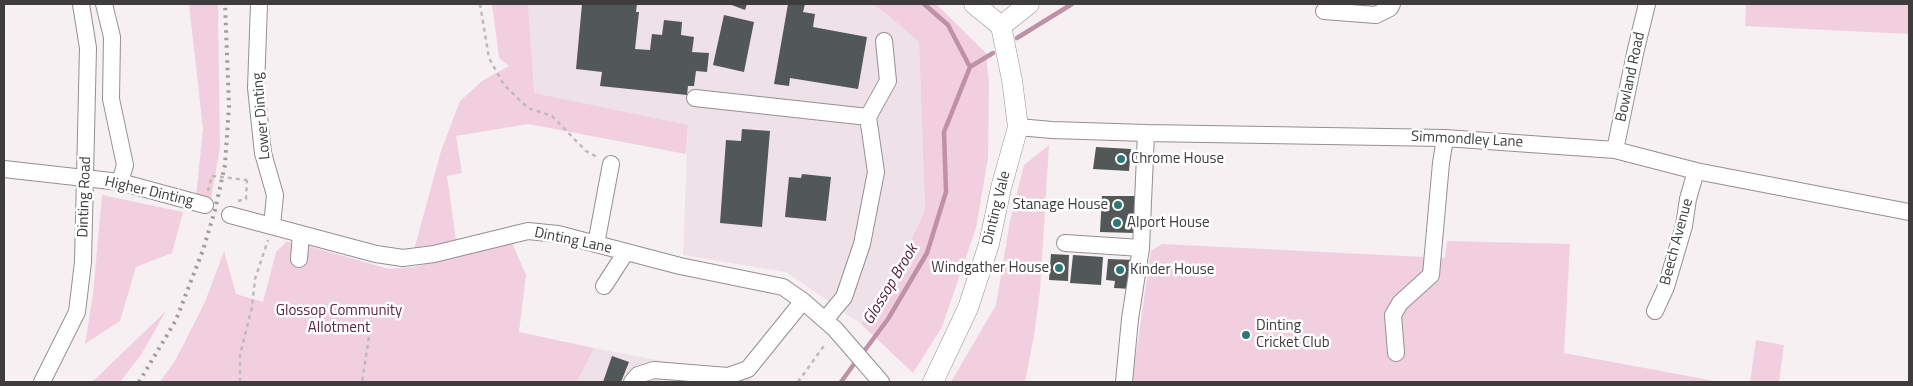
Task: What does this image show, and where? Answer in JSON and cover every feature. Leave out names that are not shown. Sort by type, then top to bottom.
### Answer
[{"type":"main road","points":[[974,4],[1001,26],[1029,4]]},
{"type":"main road","name":"Dinting Vale","points":[[933,382],[968,308],[989,244],[1000,188],[1018,127],[1012,80],[1001,26]]},
{"type":"street","name":"Dinting Road","points":[[42,382],[77,312],[82,262],[86,178],[88,48],[82,4]]},
{"type":"street","points":[[104,4],[112,37],[111,99],[125,165],[120,182]]},
{"type":"street","name":"Lower Dinting","points":[[259,4],[256,88],[262,152],[275,195],[272,226]]},
{"type":"street","points":[[1324,12],[1376,14],[1390,8],[1392,4]]},
{"type":"street","name":"Bowland Road","points":[[1615,150],[1647,4]]},
{"type":"street","points":[[834,330],[862,244],[876,172],[868,117],[888,81],[884,41]]},
{"type":"street","points":[[695,98],[868,117]]},
{"type":"street","name":"Simmondley Lane","points":[[1018,127],[1146,133],[1445,138],[1615,150],[1696,171],[1909,212]]},
{"type":"street","points":[[1124,382],[1130,319],[1141,248],[1146,133]]},
{"type":"street","points":[[1396,353],[1393,315],[1400,303],[1431,276],[1441,162],[1445,138]]},
{"type":"street","points":[[596,244],[611,164]]},
{"type":"street","name":"Higher Dinting","points":[[4,169],[120,182],[206,199]]},
{"type":"street","name":"Beech Avenue","points":[[1655,311],[1666,287],[1684,226],[1688,199],[1696,171]]},
{"type":"street","name":"Dinting Lane","points":[[230,215],[376,254],[403,258],[434,254],[528,231],[558,234],[680,266],[783,287],[803,301],[834,330],[878,379]]},
{"type":"street","points":[[299,259],[301,234]]},
{"type":"street","points":[[1065,243],[1141,248]]},
{"type":"street","points":[[604,286],[626,252]]},
{"type":"street","points":[[632,382],[638,375],[654,370],[728,376],[748,369],[803,301]]},
{"type":"path","points":[[480,4],[489,58],[504,85],[528,108],[552,116],[586,151],[611,164]]},
{"type":"path","points":[[206,199],[212,176],[247,180],[246,200],[238,200]]},
{"type":"path","points":[[240,382],[240,354],[252,307],[255,279],[272,226]]},
{"type":"path","points":[[361,313],[372,317],[362,382]]},
{"type":"path","points":[[798,382],[834,330]]},
{"type":"shaded area","points":[[528,4],[871,4],[884,12],[919,42],[925,210],[898,269],[861,324],[786,272],[683,255],[688,126],[533,93]]},
{"type":"shaded area","points":[[594,348],[751,378],[752,382],[577,382]]},
{"type":"green space","points":[[189,4],[218,4],[220,148],[211,198],[196,196],[203,129]]},
{"type":"green space","points":[[492,4],[528,4],[534,93],[688,125],[686,154],[528,124],[456,136],[462,173],[447,176],[456,240],[414,250],[441,151],[460,101],[482,81],[509,66],[499,58]]},
{"type":"green space","points":[[871,4],[936,4],[986,53],[989,85],[988,158],[976,228],[942,327],[913,373],[861,324],[898,269],[925,210],[919,42],[884,12]]},
{"type":"green space","points":[[1746,4],[1909,4],[1909,34],[1745,26]]},
{"type":"green space","points":[[1049,145],[1040,291],[1025,382],[951,382],[996,305],[1010,221],[1024,165]]},
{"type":"green space","points":[[102,195],[183,212],[172,253],[136,267],[120,321],[85,344],[93,294]]},
{"type":"green space","points":[[1447,241],[1570,244],[1564,353],[1720,382],[1132,382],[1151,251],[1162,244],[1445,258]]},
{"type":"green space","name":"Glossop Community Allotment","points":[[286,242],[298,243],[389,269],[414,267],[512,243],[526,275],[519,332],[594,348],[577,382],[160,382],[176,359],[205,302],[224,251],[236,294],[263,302],[276,252]]},
{"type":"green space","points":[[166,311],[141,355],[120,382],[92,382]]},
{"type":"green space","points":[[1756,340],[1784,345],[1779,382],[1750,382]]},
{"type":"building","points":[[582,4],[637,4],[636,12],[639,12],[635,49],[650,50],[652,34],[662,35],[664,20],[682,22],[681,35],[694,37],[692,52],[709,53],[707,72],[696,71],[694,86],[688,86],[687,95],[600,86],[602,72],[576,69]]},
{"type":"building","points":[[729,4],[747,4],[745,10]]},
{"type":"building","points":[[788,4],[805,4],[803,12],[815,14],[813,27],[867,37],[858,89],[790,78],[789,86],[774,84]]},
{"type":"building","points":[[724,15],[754,22],[744,72],[713,65]]},
{"type":"building","points":[[742,129],[770,131],[762,227],[720,223],[726,140],[741,141]]},
{"type":"building","points":[[1096,147],[1131,149],[1129,171],[1093,169]]},
{"type":"building","points":[[802,174],[831,177],[826,221],[785,217],[789,177],[801,178]]},
{"type":"building","points":[[1102,196],[1135,196],[1134,233],[1100,232]]},
{"type":"building","name":"Windgather House","points":[[1051,254],[1069,255],[1068,281],[1049,280]]},
{"type":"building","points":[[1073,255],[1103,257],[1101,285],[1070,283]]},
{"type":"building","name":"Kinder House","points":[[1108,259],[1135,260],[1131,289],[1114,288],[1115,281],[1106,280]]},
{"type":"building","points":[[612,356],[629,362],[621,382],[603,382]]},
{"type":"waterway","name":"Glossop Brook","points":[[862,354],[888,319],[927,253],[946,192],[944,132],[970,67],[948,25],[924,4]]},
{"type":"waterway","points":[[1017,38],[1072,4]]},
{"type":"waterway","points":[[970,67],[993,53]]},
{"type":"waterway","name":"Glossop Brook","points":[[841,382],[857,360]]},
{"type":"railway","points":[[139,382],[176,320],[203,250],[215,210],[225,165],[229,106],[225,4]]},
{"type":"place","name":"Chrome House","points":[[1121,159]]},
{"type":"place","name":"Stanage House","points":[[1118,205]]},
{"type":"place","name":"Alport House","points":[[1117,223]]},
{"type":"place","name":"Windgather House","points":[[1059,268]]},
{"type":"place","name":"Kinder House","points":[[1120,270]]},
{"type":"place","name":"Dinting Cricket Club","points":[[1246,335]]}]
